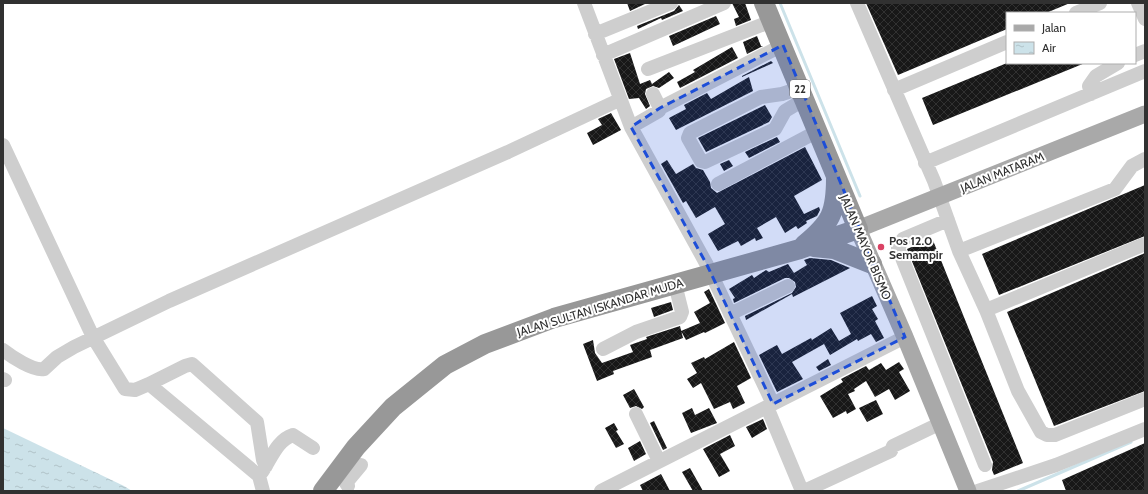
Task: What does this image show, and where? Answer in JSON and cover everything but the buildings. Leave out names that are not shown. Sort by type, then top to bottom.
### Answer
[{"type":"highway","name":"JALAN MAYOR BISMO","points":[[768,12],[858,229]]},
{"type":"highway","name":"22","points":[[800,249],[826,226],[831,216],[836,192],[836,175]]},
{"type":"highway","name":"JALAN SULTAN ISKANDAR MUDA","points":[[323,491],[356,447],[393,407],[445,365],[485,344],[554,318],[800,249],[858,229]]},
{"type":"highway","points":[[800,249],[820,247],[834,249],[872,264]]},
{"type":"main road","name":"JALAN MATARAM","points":[[858,229],[940,198],[1145,114]]},
{"type":"main road","name":"JALAN MAYOR BISMO","points":[[858,229],[905,337],[968,491]]},
{"type":"street","points":[[584,3],[619,100],[631,127],[730,314],[770,406],[803,491],[891,451],[893,446],[940,423]]},
{"type":"street","points":[[595,34],[672,3]]},
{"type":"street","points":[[603,55],[724,3]]},
{"type":"street","points":[[856,3],[926,163],[959,251],[986,310],[1018,391],[1041,432],[1047,435],[1055,435],[1145,399]]},
{"type":"street","points":[[1078,12],[1100,3]]},
{"type":"street","points":[[1138,3],[1145,19]]},
{"type":"street","points":[[648,69],[768,12]]},
{"type":"street","points":[[894,90],[1006,42]]},
{"type":"street","points":[[631,127],[659,111],[660,108],[782,45]]},
{"type":"street","points":[[1091,94],[1089,86],[1093,79],[1116,64]]},
{"type":"street","points":[[926,163],[1145,71]]},
{"type":"street","points":[[653,94],[660,108]]},
{"type":"street","points":[[802,94],[782,115],[776,128],[705,162],[701,161],[688,138],[690,133],[761,97],[802,94]]},
{"type":"street","points":[[772,96],[782,115]]},
{"type":"street","points":[[3,350],[15,359],[42,370],[57,357],[93,337],[169,301],[508,152],[619,100]]},
{"type":"street","points":[[718,184],[818,131]]},
{"type":"street","points":[[3,146],[93,337],[125,389],[135,390],[192,364],[257,422],[263,460],[263,491]]},
{"type":"street","points":[[959,251],[1115,189],[1132,166],[1145,159]]},
{"type":"street","points":[[948,220],[903,239],[898,248],[985,465]]},
{"type":"street","points":[[986,310],[1145,244]]},
{"type":"street","points":[[603,349],[636,332],[680,317],[682,312],[675,284]]},
{"type":"street","points":[[730,314],[788,286]]},
{"type":"street","points":[[601,491],[905,337]]},
{"type":"street","points":[[149,384],[262,471]]},
{"type":"street","points":[[636,414],[659,461]]},
{"type":"street","points":[[978,491],[1056,466],[1145,429]]},
{"type":"street","points":[[262,471],[278,446],[290,436],[293,435],[313,448]]},
{"type":"street","points":[[349,489],[346,483],[361,466]]},
{"type":"highlighted area","points":[[783,45],[905,337],[773,404],[707,265],[631,127],[660,108]]},
{"type":"water","points":[[3,428],[124,486],[132,491],[3,491]]},
{"type":"waterway","points":[[780,3],[860,196]]},
{"type":"waterway","points":[[1018,491],[1131,442]]},
{"type":"place","name":"Pos 12.0 Semampir","points":[[881,247]]}]
